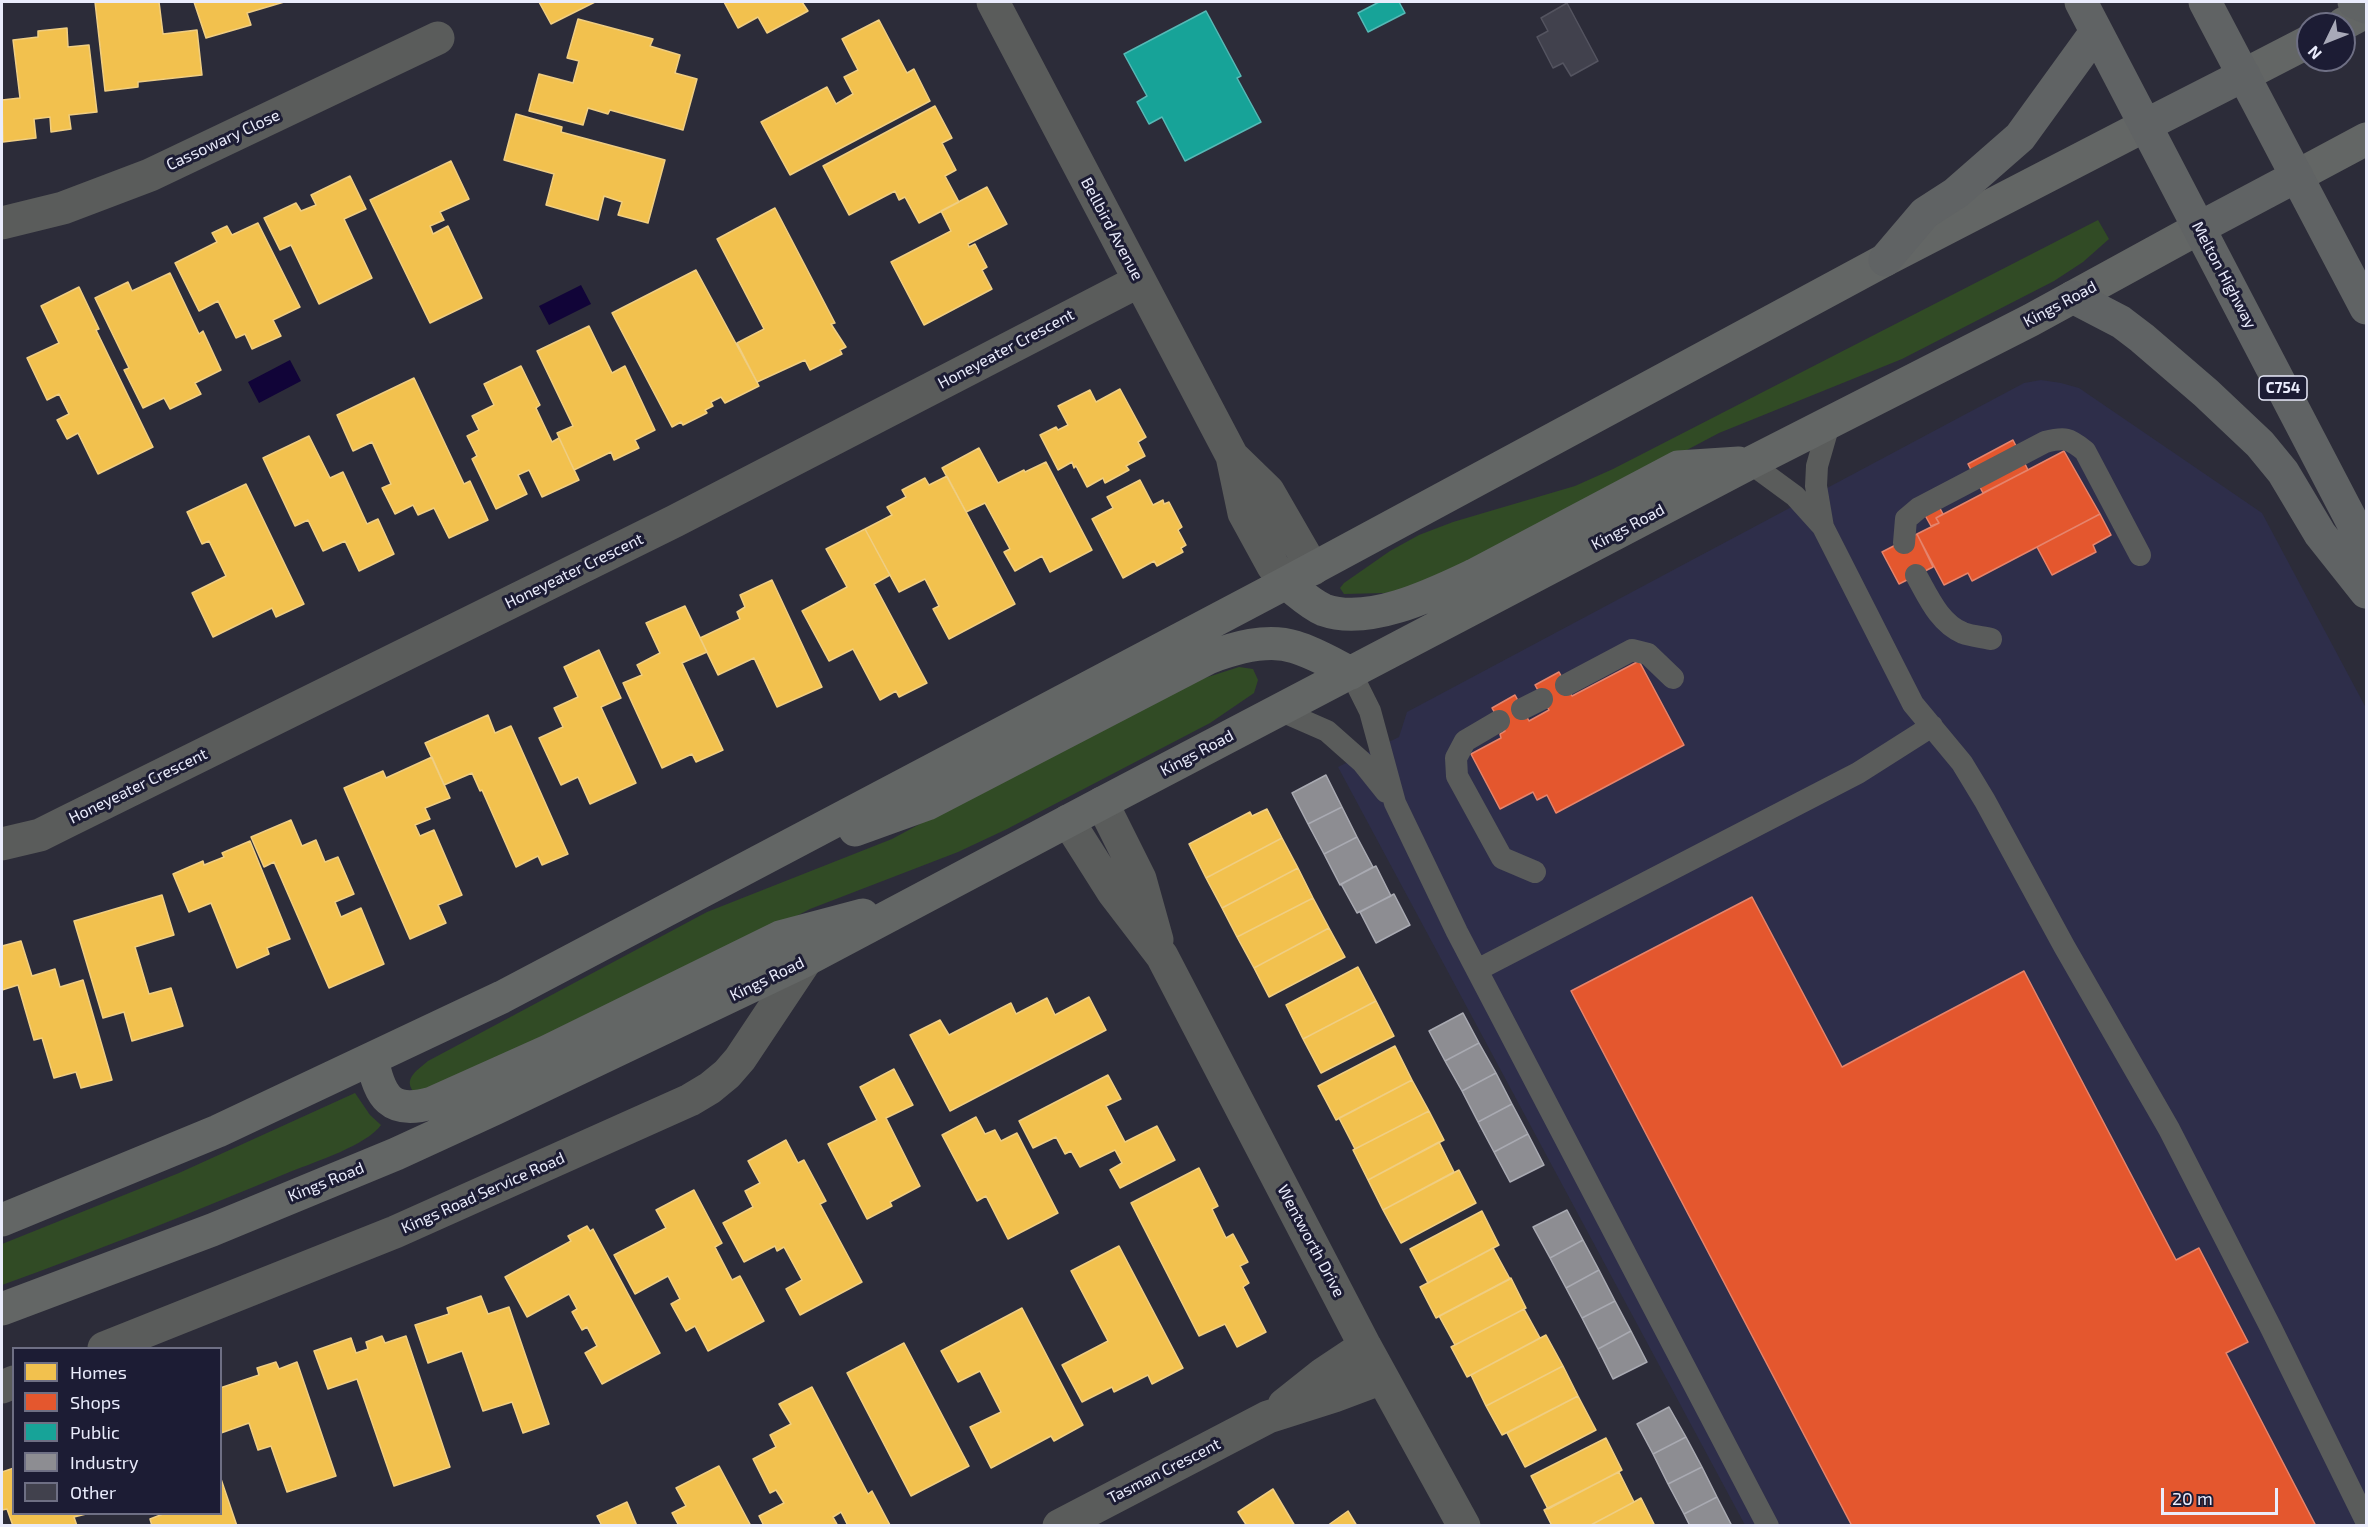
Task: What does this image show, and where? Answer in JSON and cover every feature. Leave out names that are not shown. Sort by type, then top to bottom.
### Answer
[{"type":"highway","name":"Melton Highway","points":[[2080,2],[2367,548]]},
{"type":"highway","points":[[2205,2],[2297,176],[2362,282]]},
{"type":"highway","points":[[2354,2],[2367,10]]},
{"type":"highway","points":[[1885,260],[1925,213],[1956,193],[2020,137],[2096,32]]},
{"type":"highway","points":[[2146,126],[2244,75]]},
{"type":"highway","name":"Kings Road","points":[[2199,228],[2297,176]]},
{"type":"highway","points":[[2073,297],[2098,308],[2142,338],[2251,436],[2283,472],[2320,534],[2367,592]]},
{"type":"main road","points":[[2244,75],[2296,48]]},
{"type":"main road","points":[[2,1220],[218,1131],[502,997],[1300,576],[1885,260],[2146,126]]},
{"type":"main road","name":"Kings Road","points":[[2297,176],[2367,139]]},
{"type":"main road","name":"Kings Road","points":[[2,1309],[212,1230],[396,1154],[504,1105],[806,960],[1101,802],[1750,463],[1974,350],[2199,228]]},
{"type":"main road","points":[[1300,576],[1323,609],[1341,614],[1390,609],[1442,590],[1474,575],[1678,466],[1750,463]]},
{"type":"main road","points":[[746,869],[927,804],[1208,658],[1236,647],[1294,646],[1351,673]]},
{"type":"main road","points":[[372,1059],[377,1082],[392,1103],[416,1108],[548,1052],[780,938],[923,899]]},
{"type":"street","name":"Bellbird Avenue","points":[[993,2],[1232,456],[1244,513],[1273,566],[1300,576]]},
{"type":"street","name":"Cassowary Close","points":[[2,223],[63,208],[150,175],[438,38]]},
{"type":"street","name":"Honeyeater Crescent","points":[[2,844],[40,835],[675,521],[1139,281]]},
{"type":"street","name":"Wentworth Drive","points":[[1101,802],[1140,879],[1161,956]]},
{"type":"street","name":"Wentworth Drive","points":[[1068,821],[1113,892],[1161,956],[1382,1378],[1464,1526]]},
{"type":"street","name":"Kings Road Service Road","points":[[107,1347],[364,1245],[690,1100],[710,1088],[740,1059],[806,960]]},
{"type":"street","name":"Tasman Crescent","points":[[1268,1417],[1323,1374],[1365,1346]]},
{"type":"street","name":"Tasman Crescent","points":[[1059,1526],[1268,1417],[1382,1378]]},
{"type":"lane","points":[[1823,527],[1816,486],[1817,466],[1830,422]]},
{"type":"lane","points":[[1904,543],[1906,519],[1919,508],[2045,442],[2063,438],[2075,443],[2085,451],[2140,555]]},
{"type":"lane","points":[[1750,463],[1795,496],[1823,527],[1913,704],[1962,764],[1985,801],[2116,1040],[2169,1129],[2266,1317],[2367,1521]]},
{"type":"lane","points":[[1916,575],[1939,614],[1950,625],[1963,633],[1991,639]]},
{"type":"lane","points":[[1566,685],[1632,650],[1640,650],[1648,654],[1672,678]]},
{"type":"lane","points":[[1351,673],[1370,711],[1395,803],[1477,970],[1768,1526]]},
{"type":"lane","points":[[1522,710],[1542,699]]},
{"type":"lane","points":[[1279,710],[1327,731],[1362,762],[1395,803]]},
{"type":"lane","points":[[1499,721],[1465,741],[1456,758],[1458,776],[1502,858],[1535,872]]},
{"type":"lane","points":[[1477,970],[1858,773],[1932,726]]},
{"type":"shaded area","points":[[581,285],[591,304],[549,325],[539,306]]},
{"type":"shaded area","points":[[290,360],[301,381],[259,403],[248,382]]},
{"type":"shaded area","points":[[2041,380],[2079,388],[2262,513],[2366,708],[2366,1525],[1745,1525],[1338,767],[1399,737],[1407,712],[2024,383]]},
{"type":"green space","points":[[2098,220],[2109,239],[2083,262],[2054,281],[1902,359],[1719,433],[1547,524],[1413,588],[1384,593],[1344,594],[1340,588],[1390,551],[1419,535],[1453,522],[1575,486],[1613,469]]},
{"type":"green space","points":[[1239,667],[1253,669],[1258,680],[1254,693],[1210,723],[1007,829],[958,852],[810,909],[732,949],[431,1091],[413,1091],[410,1086],[413,1074],[428,1061],[707,912],[892,839],[1145,703],[1186,684]]},
{"type":"green space","points":[[355,1093],[370,1115],[381,1125],[353,1146],[147,1230],[2,1285],[2,1244],[179,1173]]},
{"type":"building: Homes","points":[[95,2],[159,2],[163,34],[197,30],[202,75],[138,82],[138,87],[105,91]]},
{"type":"building: Homes","points":[[194,2],[284,2],[247,13],[251,25],[206,38]]},
{"type":"building: Homes","points":[[539,2],[595,2],[551,24]]},
{"type":"building: Homes","points":[[724,2],[802,2],[808,11],[767,33],[758,17],[738,28]]},
{"type":"building: Homes","points":[[578,19],[653,39],[650,46],[680,55],[675,73],[697,79],[683,130],[610,110],[608,114],[588,108],[583,125],[529,111],[539,74],[573,83],[579,61],[567,58]]},
{"type":"building: Homes","points":[[879,20],[907,73],[914,69],[930,101],[790,175],[761,122],[827,87],[836,104],[853,94],[844,77],[858,70],[842,39]]},
{"type":"building: Homes","points":[[67,28],[68,47],[89,45],[97,112],[69,115],[71,129],[51,132],[50,117],[34,119],[36,138],[3,142],[2,100],[20,98],[13,40],[38,37],[38,31]]},
{"type":"building: Homes","points":[[935,106],[952,138],[942,143],[956,170],[945,176],[959,202],[919,223],[905,197],[899,200],[895,191],[849,215],[823,166]]},
{"type":"building: Homes","points":[[516,114],[562,127],[561,132],[665,160],[648,223],[618,215],[622,202],[604,196],[598,220],[546,205],[554,174],[504,160]]},
{"type":"building: Homes","points":[[451,161],[469,199],[440,212],[444,220],[430,226],[433,234],[448,226],[482,298],[430,323],[370,200]]},
{"type":"building: Homes","points":[[350,176],[366,209],[344,219],[372,278],[319,304],[291,245],[280,250],[264,218],[296,203],[301,211],[316,205],[311,195]]},
{"type":"building: Homes","points":[[987,187],[1007,224],[968,244],[969,247],[975,244],[987,267],[982,270],[992,289],[924,325],[891,262],[951,231],[941,211]]},
{"type":"building: Homes","points":[[775,208],[835,323],[831,324],[846,347],[840,350],[842,354],[810,370],[805,360],[757,382],[737,343],[764,329],[717,239]]},
{"type":"building: Homes","points":[[258,223],[300,307],[273,320],[281,336],[252,349],[245,334],[236,338],[218,301],[199,311],[175,263],[217,242],[212,233],[227,226],[232,235]]},
{"type":"building: Homes","points":[[696,270],[759,386],[725,403],[721,397],[711,402],[713,406],[705,410],[707,413],[683,425],[681,422],[672,427],[612,313]]},
{"type":"building: Homes","points":[[170,273],[199,334],[203,331],[221,370],[195,383],[201,394],[170,409],[164,398],[143,408],[124,370],[129,368],[95,298],[128,282],[132,291]]},
{"type":"building: Homes","points":[[79,287],[99,329],[96,330],[153,447],[98,474],[78,433],[67,439],[57,420],[69,414],[59,394],[47,400],[27,358],[59,343],[41,306]]},
{"type":"building: Homes","points":[[589,326],[612,373],[625,366],[655,430],[635,440],[639,448],[614,460],[611,452],[574,470],[557,433],[573,426],[537,351]]},
{"type":"building: Homes","points":[[521,366],[540,405],[536,408],[552,442],[559,438],[579,480],[542,497],[529,470],[518,475],[527,494],[496,509],[472,459],[477,456],[467,436],[479,430],[472,416],[494,405],[484,384]]},
{"type":"building: Homes","points":[[414,378],[464,484],[470,481],[488,520],[449,538],[434,508],[418,515],[413,505],[395,514],[382,488],[391,484],[372,442],[353,451],[337,415]]},
{"type":"building: Homes","points":[[1120,389],[1146,437],[1138,442],[1145,456],[1126,466],[1129,470],[1105,483],[1103,478],[1087,487],[1072,462],[1058,470],[1040,435],[1056,427],[1058,430],[1068,425],[1058,406],[1090,390],[1096,402]]},
{"type":"building: Homes","points":[[309,436],[330,478],[343,472],[367,524],[378,519],[394,554],[359,571],[345,541],[323,551],[308,520],[295,526],[263,458]]},
{"type":"building: Homes","points":[[979,448],[998,483],[1046,462],[1092,550],[1050,572],[1042,556],[1015,571],[1004,552],[1010,549],[985,503],[966,512],[942,468]]},
{"type":"building: Homes","points":[[947,476],[1015,604],[949,639],[933,609],[939,606],[925,579],[899,592],[865,529],[892,515],[887,507],[906,497],[902,490],[925,478],[929,485]]},
{"type":"building: Homes","points":[[1140,480],[1153,505],[1163,500],[1164,504],[1169,502],[1182,527],[1178,530],[1186,545],[1181,548],[1183,552],[1157,566],[1154,561],[1123,578],[1092,519],[1113,508],[1107,497]]},
{"type":"building: Homes","points":[[246,484],[304,604],[276,617],[272,608],[213,637],[192,593],[226,576],[209,541],[202,544],[187,512]]},
{"type":"building: Homes","points":[[865,529],[890,575],[874,584],[927,683],[899,697],[896,691],[880,700],[853,649],[829,661],[802,611],[847,587],[826,549]]},
{"type":"building: Homes","points":[[772,580],[822,687],[777,707],[754,658],[718,675],[700,638],[740,619],[737,612],[745,607],[740,595]]},
{"type":"building: Homes","points":[[685,606],[707,652],[682,663],[723,750],[696,762],[692,754],[662,768],[623,683],[642,675],[637,665],[660,653],[646,623]]},
{"type":"building: Homes","points":[[599,650],[621,698],[601,707],[636,783],[590,804],[578,777],[561,785],[539,738],[563,727],[554,708],[578,697],[564,667]]},
{"type":"building: Homes","points":[[488,715],[495,733],[511,726],[568,854],[542,865],[538,856],[516,867],[482,790],[480,791],[472,773],[444,785],[425,743]]},
{"type":"building: Homes","points":[[432,757],[450,798],[425,808],[430,819],[415,825],[420,836],[434,830],[462,895],[438,905],[446,923],[410,939],[344,788],[383,771],[386,778]]},
{"type":"building: Homes","points":[[1267,809],[1282,838],[1206,878],[1189,844],[1250,812],[1252,816]]},
{"type":"building: Homes","points":[[291,820],[302,846],[316,840],[325,862],[338,857],[354,894],[335,902],[341,917],[361,908],[384,964],[329,988],[274,862],[264,867],[251,837]]},
{"type":"building: Homes","points":[[1282,838],[1298,868],[1222,908],[1206,878]]},
{"type":"building: Homes","points":[[250,841],[290,939],[267,948],[269,954],[237,968],[211,903],[189,912],[173,874],[203,861],[204,865],[224,857],[222,853]]},
{"type":"building: Homes","points":[[1298,868],[1313,898],[1237,937],[1222,908]]},
{"type":"building: Homes","points":[[162,895],[174,935],[135,947],[149,994],[171,988],[183,1026],[132,1041],[124,1012],[103,1018],[74,921]]},
{"type":"building: Homes","points":[[1313,898],[1329,928],[1254,968],[1237,937]]},
{"type":"building: Homes","points":[[1329,928],[1345,957],[1269,997],[1254,968]]},
{"type":"building: Homes","points":[[21,941],[32,976],[55,969],[60,987],[83,980],[112,1080],[81,1088],[76,1072],[54,1078],[42,1038],[34,1040],[18,985],[2,990],[2,946]]},
{"type":"building: Homes","points":[[1358,967],[1376,1001],[1303,1039],[1286,1005]]},
{"type":"building: Homes","points":[[1089,997],[1106,1030],[950,1111],[910,1035],[940,1020],[949,1035],[1011,1003],[1016,1014],[1047,998],[1055,1015]]},
{"type":"building: Homes","points":[[1376,1001],[1394,1036],[1321,1073],[1303,1039]]},
{"type":"building: Homes","points":[[1395,1046],[1412,1080],[1336,1120],[1318,1086]]},
{"type":"building: Homes","points":[[894,1069],[913,1105],[886,1118],[920,1186],[890,1202],[892,1206],[867,1219],[828,1144],[877,1120],[860,1087]]},
{"type":"building: Homes","points":[[1108,1075],[1121,1099],[1106,1106],[1125,1142],[1157,1126],[1175,1160],[1120,1188],[1110,1170],[1122,1163],[1115,1150],[1080,1167],[1071,1151],[1065,1154],[1056,1137],[1033,1148],[1019,1121]]},
{"type":"building: Homes","points":[[1412,1080],[1429,1111],[1355,1149],[1339,1118]]},
{"type":"building: Homes","points":[[1429,1111],[1444,1140],[1368,1180],[1353,1150]]},
{"type":"building: Homes","points":[[976,1117],[985,1134],[995,1130],[1001,1141],[1017,1133],[1058,1213],[1008,1239],[986,1196],[977,1201],[942,1135]]},
{"type":"building: Homes","points":[[786,1140],[798,1163],[804,1160],[826,1201],[820,1204],[862,1282],[800,1315],[786,1289],[802,1280],[784,1247],[777,1251],[775,1246],[744,1262],[723,1223],[753,1207],[745,1191],[760,1183],[748,1161]]},
{"type":"building: Homes","points":[[1439,1142],[1454,1172],[1383,1210],[1368,1180]]},
{"type":"building: Homes","points":[[1199,1168],[1218,1206],[1212,1209],[1226,1238],[1233,1234],[1248,1262],[1240,1266],[1249,1283],[1243,1287],[1266,1332],[1237,1347],[1225,1324],[1199,1336],[1131,1203]]},
{"type":"building: Homes","points":[[1459,1170],[1476,1203],[1401,1243],[1383,1210]]},
{"type":"building: Homes","points":[[694,1190],[722,1243],[715,1247],[732,1280],[740,1276],[764,1321],[708,1351],[695,1326],[686,1331],[671,1304],[680,1299],[668,1276],[635,1294],[614,1255],[666,1228],[656,1210]]},
{"type":"building: Homes","points":[[1482,1211],[1499,1245],[1428,1283],[1410,1249]]},
{"type":"building: Homes","points":[[587,1226],[590,1231],[593,1229],[660,1353],[602,1384],[585,1353],[597,1346],[587,1327],[582,1330],[572,1312],[577,1309],[569,1294],[527,1317],[505,1277],[571,1241],[568,1236]]},
{"type":"building: Homes","points":[[1119,1246],[1183,1368],[1152,1384],[1148,1375],[1114,1392],[1112,1387],[1082,1402],[1062,1365],[1108,1341],[1071,1271]]},
{"type":"building: Homes","points":[[1493,1248],[1510,1279],[1436,1318],[1420,1287]]},
{"type":"building: Homes","points":[[1511,1278],[1526,1308],[1455,1345],[1439,1316]]},
{"type":"building: Homes","points":[[481,1296],[488,1314],[509,1307],[549,1424],[523,1433],[512,1402],[483,1411],[462,1351],[428,1363],[415,1325],[449,1314],[447,1308]]},
{"type":"building: Homes","points":[[1022,1308],[1083,1425],[1054,1441],[1051,1436],[991,1468],[970,1427],[1001,1412],[980,1371],[958,1382],[941,1351]]},
{"type":"building: Homes","points":[[1524,1309],[1540,1338],[1467,1377],[1451,1347]]},
{"type":"building: Homes","points":[[1546,1335],[1563,1366],[1486,1406],[1471,1375]]},
{"type":"building: Homes","points":[[382,1336],[385,1343],[406,1336],[450,1467],[394,1486],[357,1379],[328,1389],[314,1351],[351,1338],[356,1353],[368,1349],[366,1342]]},
{"type":"building: Homes","points":[[904,1343],[969,1466],[911,1496],[847,1373]]},
{"type":"building: Homes","points":[[276,1362],[279,1369],[297,1362],[336,1476],[287,1492],[271,1446],[258,1450],[249,1423],[222,1433],[222,1387],[259,1375],[257,1368]]},
{"type":"building: Homes","points":[[1563,1366],[1578,1396],[1502,1435],[1486,1406]]},
{"type":"building: Homes","points":[[812,1387],[868,1494],[872,1491],[890,1525],[848,1526],[841,1512],[833,1517],[838,1526],[764,1526],[759,1516],[784,1503],[776,1490],[770,1493],[753,1459],[776,1447],[770,1435],[791,1424],[779,1404]]},
{"type":"building: Homes","points":[[1578,1396],[1596,1430],[1525,1467],[1507,1433]]},
{"type":"building: Homes","points":[[1606,1438],[1622,1470],[1548,1509],[1531,1476]]},
{"type":"building: Homes","points":[[719,1466],[751,1526],[679,1526],[672,1513],[686,1506],[676,1488]]},
{"type":"building: Homes","points":[[12,1469],[12,1515],[82,1515],[74,1517],[77,1526],[13,1526],[7,1509],[2,1510],[2,1472]]},
{"type":"building: Homes","points":[[1619,1472],[1634,1502],[1589,1526],[1552,1526],[1544,1510]]},
{"type":"building: Homes","points":[[222,1482],[237,1526],[152,1526],[150,1519],[160,1515],[222,1515]]},
{"type":"building: Homes","points":[[1273,1489],[1295,1526],[1247,1526],[1238,1512]]},
{"type":"building: Homes","points":[[1641,1498],[1655,1526],[1589,1526],[1634,1502]]},
{"type":"building: Homes","points":[[627,1502],[637,1526],[602,1526],[597,1516]]},
{"type":"building: Homes","points":[[1348,1511],[1357,1526],[1327,1526]]},
{"type":"building: Shops","points":[[2013,440],[2028,470],[1983,493],[1968,464]]},
{"type":"building: Shops","points":[[2064,451],[2100,514],[1972,581],[1968,573],[1944,585],[1917,534],[1939,523],[1936,518]]},
{"type":"building: Shops","points":[[1936,501],[1943,514],[1936,518],[1939,523],[1931,526],[1921,508]]},
{"type":"building: Shops","points":[[2100,514],[2111,535],[2093,545],[2096,552],[2052,575],[2037,547]]},
{"type":"building: Shops","points":[[1917,534],[1933,567],[1899,584],[1882,552]]},
{"type":"building: Shops","points":[[1639,661],[1684,745],[1556,813],[1547,795],[1537,800],[1533,792],[1500,809],[1471,754],[1501,738],[1500,734],[1505,731],[1492,708],[1515,695],[1529,721],[1549,710],[1535,685],[1559,672],[1572,696]]},
{"type":"building: Shops","points":[[1752,897],[1842,1067],[2024,971],[2176,1260],[2199,1248],[2248,1342],[2226,1353],[2316,1526],[1852,1526],[1571,991]]},
{"type":"building: Public","points":[[1379,2],[1399,2],[1405,13],[1368,32],[1358,13]]},
{"type":"building: Public","points":[[1206,11],[1241,76],[1237,78],[1261,122],[1185,161],[1162,117],[1149,124],[1137,102],[1147,96],[1124,54]]},
{"type":"building: Industry","points":[[1326,775],[1342,807],[1308,824],[1292,793]]},
{"type":"building: Industry","points":[[1342,807],[1357,837],[1324,854],[1308,824]]},
{"type":"building: Industry","points":[[1357,837],[1373,867],[1340,885],[1324,854]]},
{"type":"building: Industry","points":[[1376,866],[1391,896],[1357,913],[1341,884]]},
{"type":"building: Industry","points":[[1394,894],[1410,925],[1376,943],[1360,912]]},
{"type":"building: Industry","points":[[1463,1013],[1479,1043],[1445,1061],[1429,1031]]},
{"type":"building: Industry","points":[[1479,1043],[1496,1073],[1462,1091],[1445,1061]]},
{"type":"building: Industry","points":[[1496,1073],[1512,1104],[1478,1122],[1462,1091]]},
{"type":"building: Industry","points":[[1512,1104],[1528,1134],[1494,1152],[1478,1122]]},
{"type":"building: Industry","points":[[1528,1134],[1544,1165],[1510,1182],[1494,1152]]},
{"type":"building: Industry","points":[[1567,1210],[1583,1240],[1550,1258],[1533,1227]]},
{"type":"building: Industry","points":[[1583,1240],[1599,1270],[1566,1288],[1550,1258]]},
{"type":"building: Industry","points":[[1599,1270],[1615,1301],[1582,1318],[1566,1288]]},
{"type":"building: Industry","points":[[1615,1301],[1631,1331],[1598,1349],[1582,1318]]},
{"type":"building: Industry","points":[[1631,1331],[1647,1362],[1613,1379],[1598,1349]]},
{"type":"building: Industry","points":[[1669,1407],[1686,1437],[1653,1454],[1637,1424]]},
{"type":"building: Industry","points":[[1686,1437],[1702,1467],[1668,1484],[1653,1454]]},
{"type":"building: Industry","points":[[1702,1467],[1717,1497],[1684,1514],[1668,1484]]},
{"type":"building: Industry","points":[[1717,1497],[1732,1526],[1690,1526],[1684,1514]]},
{"type":"building: Other","points":[[1567,3],[1598,61],[1571,76],[1563,63],[1553,68],[1537,37],[1548,31],[1541,18]]}]
